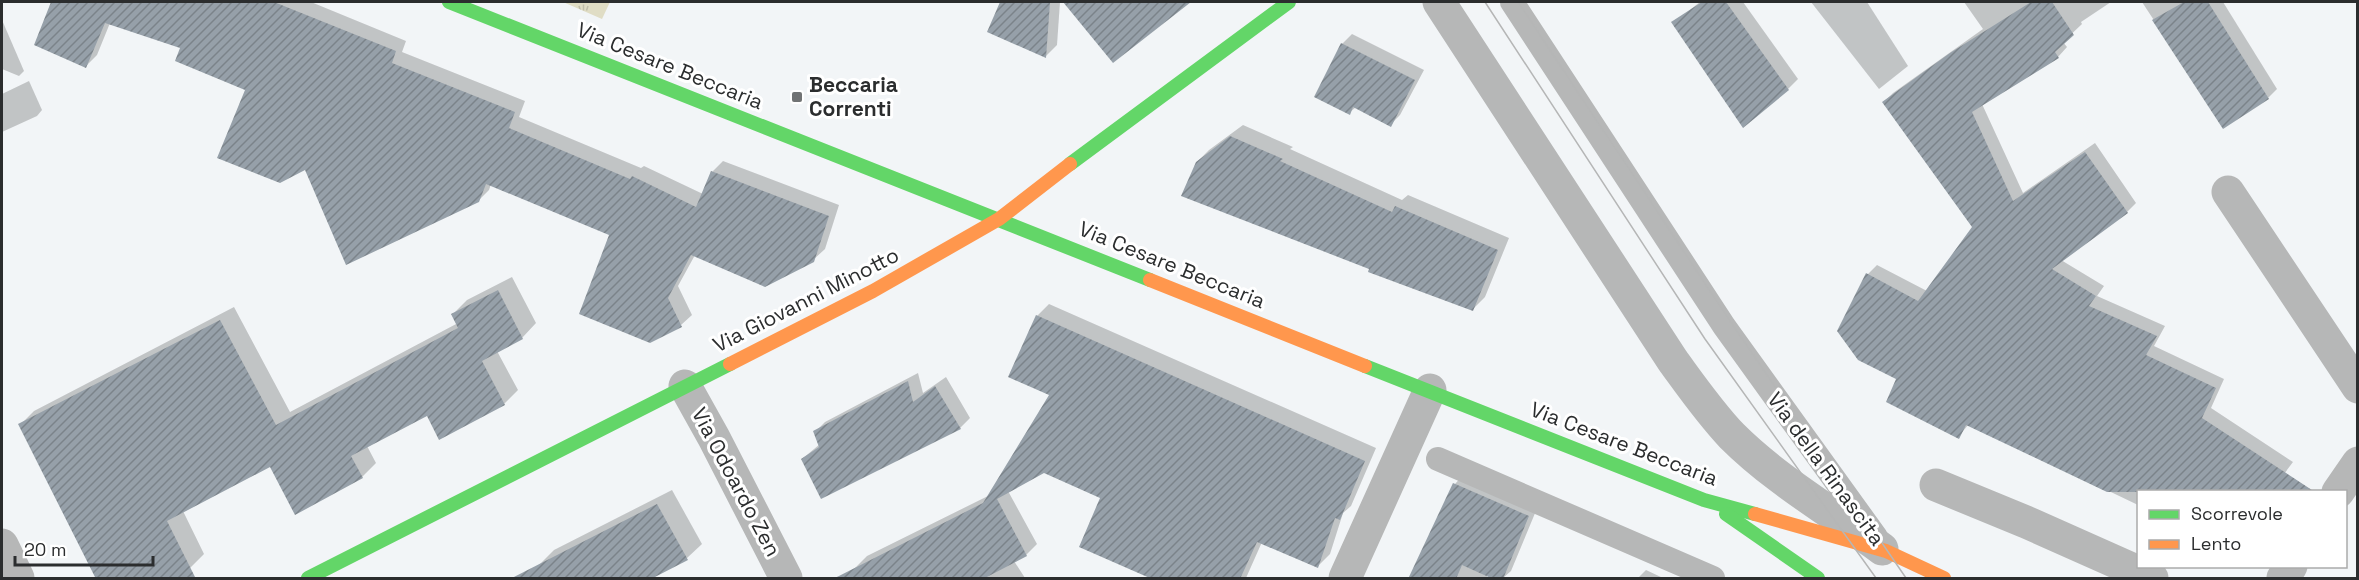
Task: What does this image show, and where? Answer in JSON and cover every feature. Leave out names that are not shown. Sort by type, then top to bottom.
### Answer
[{"type":"street","name":"Via Cesare Beccaria","points":[[448,2],[1704,500],[1886,551],[1944,579]]},
{"type":"street","name":"Via Giovanni Minotto","points":[[308,579],[873,291],[999,219],[1109,134],[1289,2]]},
{"type":"street","name":"Via della Rinascita","points":[[1439,2],[1673,361],[1709,410],[1732,436],[1770,469],[1886,551]]},
{"type":"street","points":[[2228,192],[2358,387]]},
{"type":"street","name":"Via Odoardo Zen","points":[[685,386],[786,579]]},
{"type":"street","points":[[1346,579],[1430,390]]},
{"type":"street","points":[[2339,490],[2358,463]]},
{"type":"street","points":[[1936,485],[2026,522],[2152,579]]},
{"type":"street","points":[[1704,500],[1818,579]]},
{"type":"street","points":[[2,545],[18,579]]},
{"type":"lane","name":"Via della Rinascita","points":[[1512,2],[1724,326],[1886,551]]},
{"type":"lane","points":[[1438,459],[1713,579]]},
{"type":"green space","points":[[563,2],[610,2],[602,19]]},
{"type":"building","points":[[51,2],[274,2],[396,51],[392,63],[515,112],[509,128],[630,179],[632,176],[696,207],[711,171],[829,216],[814,262],[765,287],[691,255],[668,298],[682,327],[650,343],[579,314],[609,235],[486,184],[479,202],[346,265],[305,170],[280,183],[217,158],[245,90],[175,61],[180,48],[105,23],[86,68],[34,45]]},
{"type":"building","points":[[1000,2],[1050,2],[1046,58],[987,32]]},
{"type":"building","points":[[1063,2],[1191,2],[1113,63]]},
{"type":"building","points":[[1702,2],[1726,2],[1789,90],[1743,128],[1671,22]]},
{"type":"building","points":[[2031,2],[2052,2],[2074,35],[2055,52],[2059,58],[1972,112],[2013,201],[2085,152],[2128,213],[2052,269],[2096,296],[2089,306],[2157,336],[2146,355],[2216,388],[2202,418],[2312,490],[2107,492],[1966,425],[1959,439],[1886,402],[1896,379],[1858,360],[1837,331],[1866,273],[1918,301],[1972,227],[1882,102],[1950,53]]},
{"type":"building","points":[[2184,2],[2208,2],[2269,99],[2223,129],[2152,20]]},
{"type":"building","points":[[1341,43],[1415,80],[1391,127],[1353,107],[1350,115],[1314,97]]},
{"type":"building","points":[[1230,136],[1392,212],[1395,206],[1498,250],[1473,311],[1368,272],[1369,269],[1181,196],[1196,162]]},
{"type":"building","points":[[498,290],[523,339],[482,361],[505,405],[439,440],[427,416],[351,456],[363,478],[295,515],[270,467],[167,521],[196,579],[96,579],[18,424],[220,320],[276,425],[458,328],[451,314]]},
{"type":"building","points":[[1036,315],[1365,461],[1340,520],[1335,518],[1318,568],[1257,542],[1240,579],[1152,579],[1079,547],[1100,498],[1044,473],[997,499],[1027,556],[983,579],[833,579],[983,503],[1049,395],[1008,377]]},
{"type":"building","points":[[908,381],[913,402],[935,386],[961,429],[821,499],[801,459],[819,447],[813,431]]},
{"type":"building","points":[[1453,483],[1529,516],[1503,579],[1493,579],[1462,565],[1456,579],[1408,579]]},
{"type":"building","points":[[657,504],[688,560],[651,579],[510,579]]},
{"type":"tram line","points":[[1485,2],[1705,339],[1876,578]]},
{"type":"tram line","points":[[1518,2],[1730,321],[1906,578]]},
{"type":"traffic: fast","points":[[449,2],[1150,280]]},
{"type":"traffic: fast","points":[[1070,164],[1289,2]]},
{"type":"traffic: fast","points":[[308,578],[730,364]]},
{"type":"traffic: fast","points":[[1365,366],[1704,500],[1755,514]]},
{"type":"traffic: fast","points":[[1726,514],[1818,578]]},
{"type":"traffic: slow","points":[[730,364],[873,291],[999,219],[1070,164]]},
{"type":"traffic: slow","points":[[1150,280],[1365,366]]},
{"type":"traffic: slow","points":[[1755,514],[1886,551],[1944,578]]},
{"type":"place","name":"Beccaria Correnti","points":[[797,97]]}]
